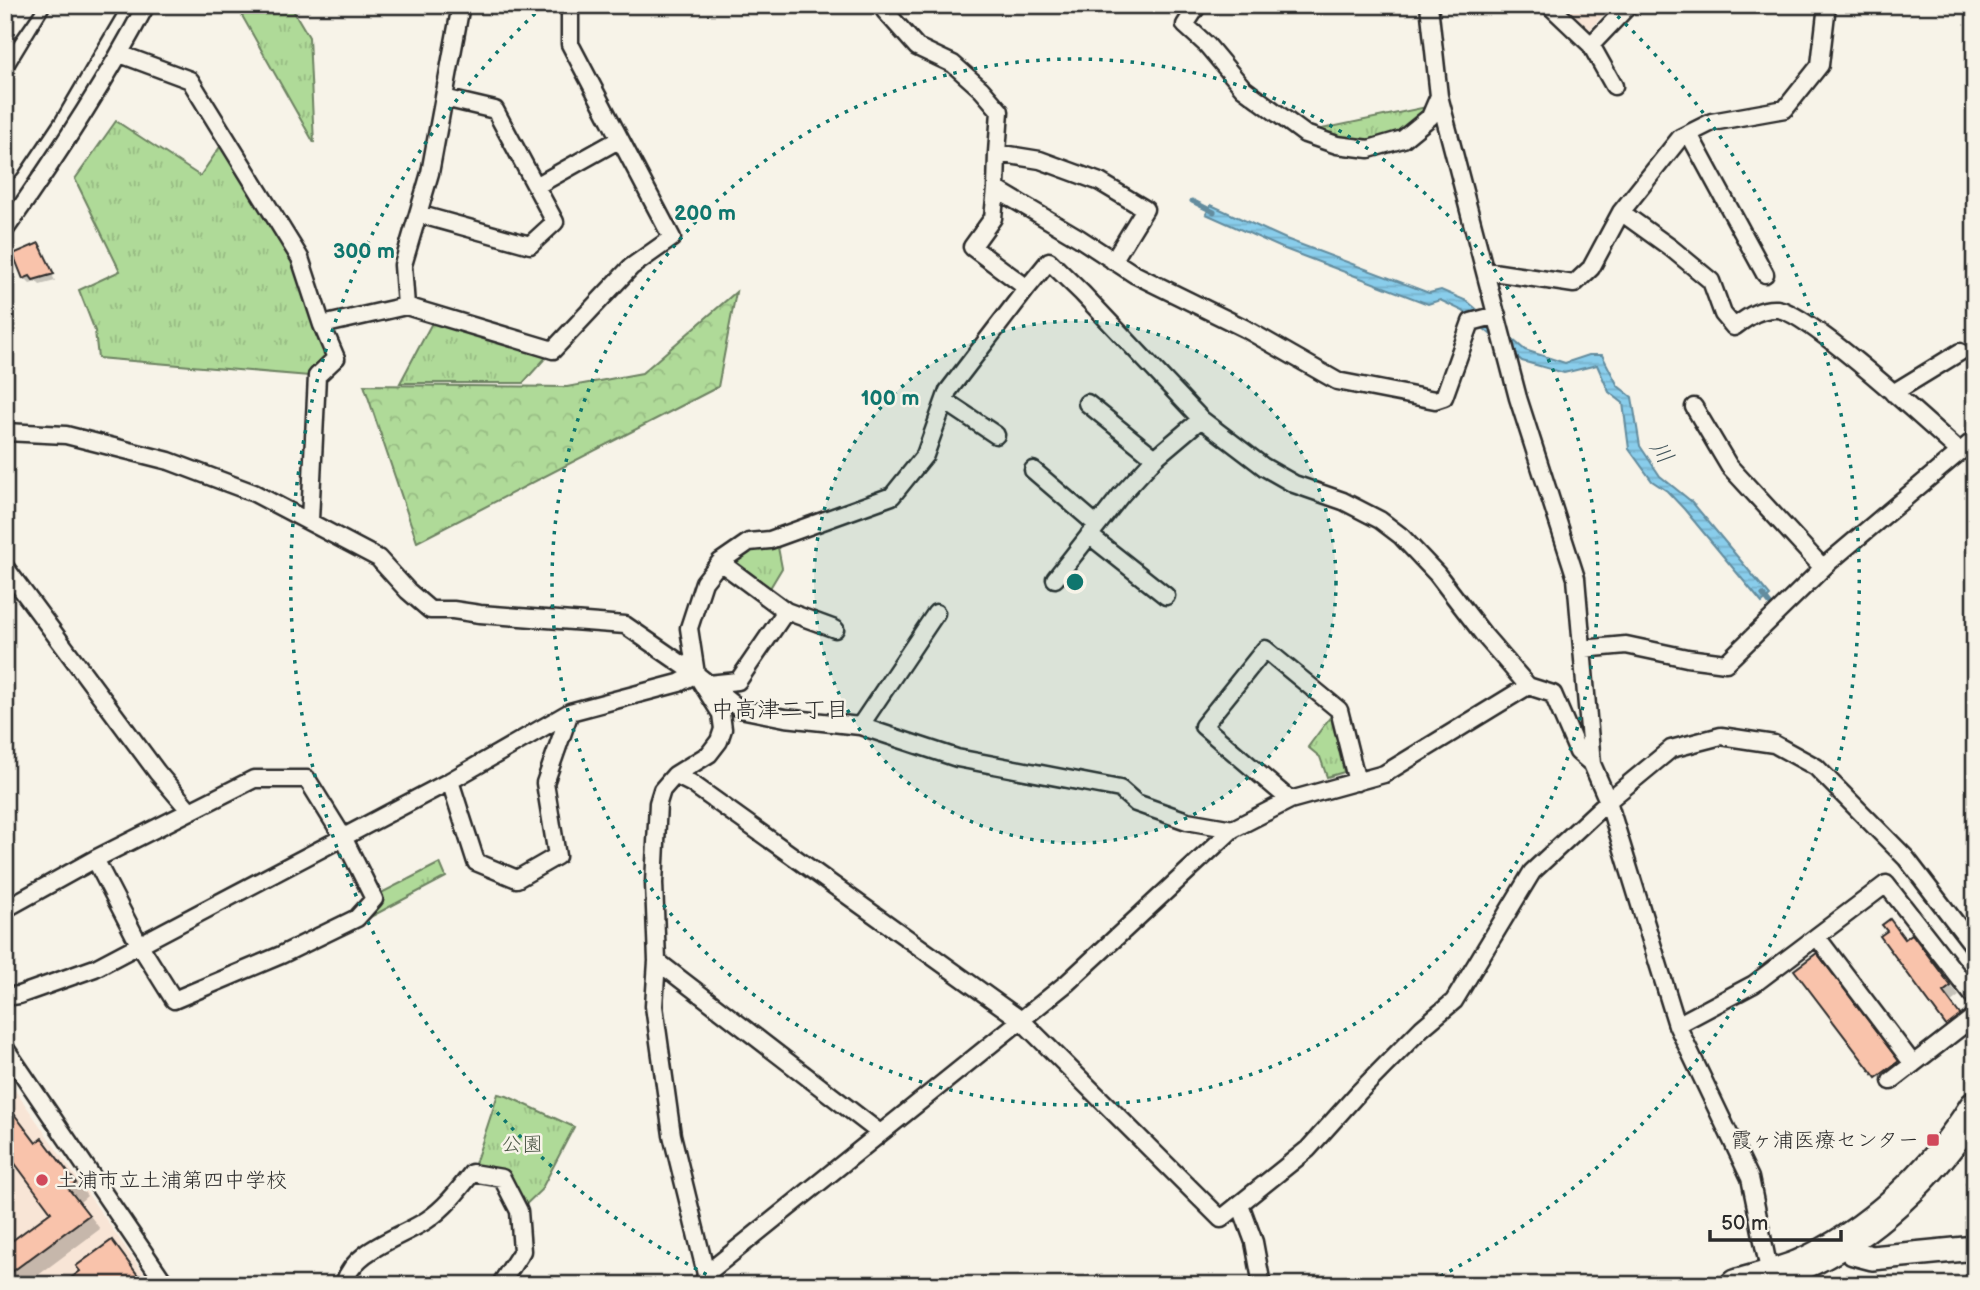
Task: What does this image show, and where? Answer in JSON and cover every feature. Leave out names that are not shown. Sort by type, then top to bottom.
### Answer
[{"type":"highway","points":[[5,114],[71,5]]},
{"type":"highway","points":[[5,164],[42,109],[103,5]]},
{"type":"highway","points":[[1752,1281],[1798,1265],[1867,1224],[1916,1182],[1952,1140],[1975,1107]]},
{"type":"street","points":[[5,37],[27,5]]},
{"type":"street","points":[[5,230],[120,54],[146,5]]},
{"type":"street","points":[[406,306],[403,265],[430,173],[461,5]]},
{"type":"street","points":[[322,325],[406,306],[553,350],[631,267],[672,238],[570,44],[570,5]]},
{"type":"street","points":[[883,5],[917,47],[953,65],[981,89],[1000,111],[993,218],[972,247],[1027,288]]},
{"type":"street","points":[[1199,5],[1185,25],[1207,45],[1243,88],[1305,134],[1337,145],[1369,149],[1403,139],[1430,117],[1439,96]]},
{"type":"street","points":[[1429,5],[1439,96],[1518,398],[1576,578],[1592,764],[1608,802],[1677,1025],[1750,1178],[1752,1281]]},
{"type":"street","points":[[1549,5],[1591,45],[1614,86]]},
{"type":"street","points":[[1591,45],[1629,5]]},
{"type":"street","points":[[1486,271],[1574,284],[1591,268],[1621,212],[1680,138],[1712,122],[1785,109],[1820,65],[1827,5]]},
{"type":"street","points":[[120,54],[190,80],[300,258],[336,358],[317,376],[310,520]]},
{"type":"street","points":[[418,214],[530,245],[555,222],[495,110],[444,98]]},
{"type":"street","points":[[1689,134],[1765,274]]},
{"type":"street","points":[[536,186],[620,139]]},
{"type":"street","points":[[996,153],[1040,160],[1088,177],[1145,209],[1113,261]]},
{"type":"street","points":[[996,189],[1134,274],[1244,328],[1337,381],[1435,400],[1444,397],[1471,322],[1497,315]]},
{"type":"street","points":[[1621,212],[1711,281],[1723,314],[1734,327],[1759,310],[1780,309],[1805,323],[1842,350],[1960,452]]},
{"type":"street","points":[[1528,686],[1384,774],[1290,800],[1233,829],[1067,983],[704,1279],[672,1135],[654,1006],[657,961],[654,883],[658,803],[662,790],[675,775],[709,754],[719,741],[723,729],[721,714],[702,679],[689,628],[704,582],[720,562],[748,542],[770,540],[892,496],[925,455],[948,391],[1049,261],[1201,419],[1264,467],[1294,484],[1343,501],[1380,520],[1401,536],[1437,574],[1483,635],[1528,686],[1553,694],[1578,752],[1592,764]]},
{"type":"street","points":[[1893,393],[1960,352]]},
{"type":"street","points":[[945,401],[996,435]]},
{"type":"street","points":[[1087,403],[1155,458]]},
{"type":"street","points":[[1694,407],[1728,466],[1823,568]]},
{"type":"street","points":[[1055,579],[1121,495],[1155,458],[1201,419]]},
{"type":"street","points":[[5,432],[66,435],[169,461],[254,493],[378,558],[408,591],[430,610],[625,625],[740,709],[785,718],[860,726],[957,758],[1120,789],[1136,803],[1149,808],[1187,821],[1233,829]]},
{"type":"street","points":[[1582,649],[1626,645],[1727,663],[1823,568],[1975,439]]},
{"type":"street","points":[[1033,470],[1093,530],[1166,596]]},
{"type":"street","points":[[720,562],[786,611],[835,629]]},
{"type":"street","points":[[5,567],[141,751],[190,811]]},
{"type":"street","points":[[5,998],[95,968],[450,781],[570,712],[679,683],[702,679],[738,681],[786,611]]},
{"type":"street","points":[[860,726],[936,613]]},
{"type":"street","points":[[1290,800],[1203,726],[1265,649],[1339,710],[1356,782]]},
{"type":"street","points":[[450,781],[476,862],[517,879],[557,856],[545,783],[570,712]]},
{"type":"street","points":[[675,775],[691,783],[1021,1020],[1221,1219],[1308,1149],[1359,1092],[1454,1000],[1532,872],[1671,749],[1721,736],[1774,744],[1816,767],[1906,858],[1975,948]]},
{"type":"street","points":[[5,909],[95,859],[254,779],[307,779],[343,837],[374,899],[357,918],[281,955],[174,1000],[139,944],[95,859]]},
{"type":"street","points":[[1677,1025],[1754,984],[1886,884],[1975,998]]},
{"type":"street","points":[[1817,937],[1913,1064]]},
{"type":"street","points":[[657,961],[880,1133]]},
{"type":"street","points":[[1891,1081],[1975,1016]]},
{"type":"street","points":[[5,1048],[166,1285]]},
{"type":"street","points":[[344,1285],[346,1274],[364,1255],[428,1219],[450,1201],[472,1173],[502,1178],[519,1211],[522,1251],[500,1285]]},
{"type":"street","points":[[1240,1204],[1254,1242],[1262,1285]]},
{"type":"street","points":[[1842,1241],[1853,1253],[1872,1258],[1975,1248]]},
{"type":"shaded area","points":[[1558,5],[1612,5],[1586,34]]},
{"type":"shaded area","name":"土浦市立土浦第四中学校","points":[[5,1076],[152,1285],[5,1285]]},
{"type":"green space","points":[[236,5],[290,5],[309,37],[314,143]]},
{"type":"green space","points":[[1431,106],[1369,154],[1312,131]]},
{"type":"green space","points":[[116,121],[200,176],[224,141],[294,260],[328,357],[309,376],[98,358],[95,331],[79,290],[120,271],[75,179]]},
{"type":"green space","points":[[736,292],[718,387],[417,542],[364,385],[567,387],[642,373]]},
{"type":"green space","points":[[434,319],[549,354],[523,383],[400,383]]},
{"type":"green space","points":[[777,542],[782,568],[767,593],[726,562],[751,547]]},
{"type":"green space","points":[[1331,716],[1344,772],[1327,777],[1320,757],[1308,747]]},
{"type":"green space","points":[[440,863],[446,877],[359,923],[383,892]]},
{"type":"green space","name":"公園","points":[[498,1094],[574,1127],[541,1190],[519,1211],[503,1178],[472,1173]]},
{"type":"water","points":[[1211,205],[1286,239],[1429,293],[1441,290],[1467,301],[1525,350],[1565,363],[1589,355],[1602,355],[1618,386],[1632,397],[1640,446],[1660,476],[1692,502],[1770,596],[1762,603],[1684,509],[1667,491],[1652,481],[1629,449],[1623,403],[1609,392],[1597,365],[1564,373],[1522,361],[1463,311],[1440,300],[1428,304],[1282,248],[1206,214]]},
{"type":"building","points":[[39,243],[54,274],[33,280],[30,276],[23,279],[13,254]]},
{"type":"building","points":[[1890,919],[1905,939],[1912,934],[1951,986],[1943,992],[1961,1016],[1947,1027],[1880,936],[1887,931],[1882,925]]},
{"type":"building","points":[[1817,953],[1899,1061],[1876,1078],[1794,970]]},
{"type":"building","points":[[5,1102],[36,1143],[42,1138],[76,1183],[68,1188],[89,1215],[5,1277],[5,1246],[51,1212],[5,1150]]},
{"type":"building","points":[[1975,1180],[1975,1209],[1966,1183]]},
{"type":"building","points":[[112,1240],[145,1285],[62,1285],[80,1271],[76,1266]]},
{"type":"waterway","name":"川","points":[[1192,201],[1214,212]]},
{"type":"waterway","name":"川","points":[[1763,595],[1774,609]]},
{"type":"place","name":"霞ヶ浦医療センター","points":[[1933,1140]]},
{"type":"place","name":"土浦市立土浦第四中学校","points":[[42,1180]]},
{"type":"district","name":"中高津二丁目","points":[[780,710]]}]
